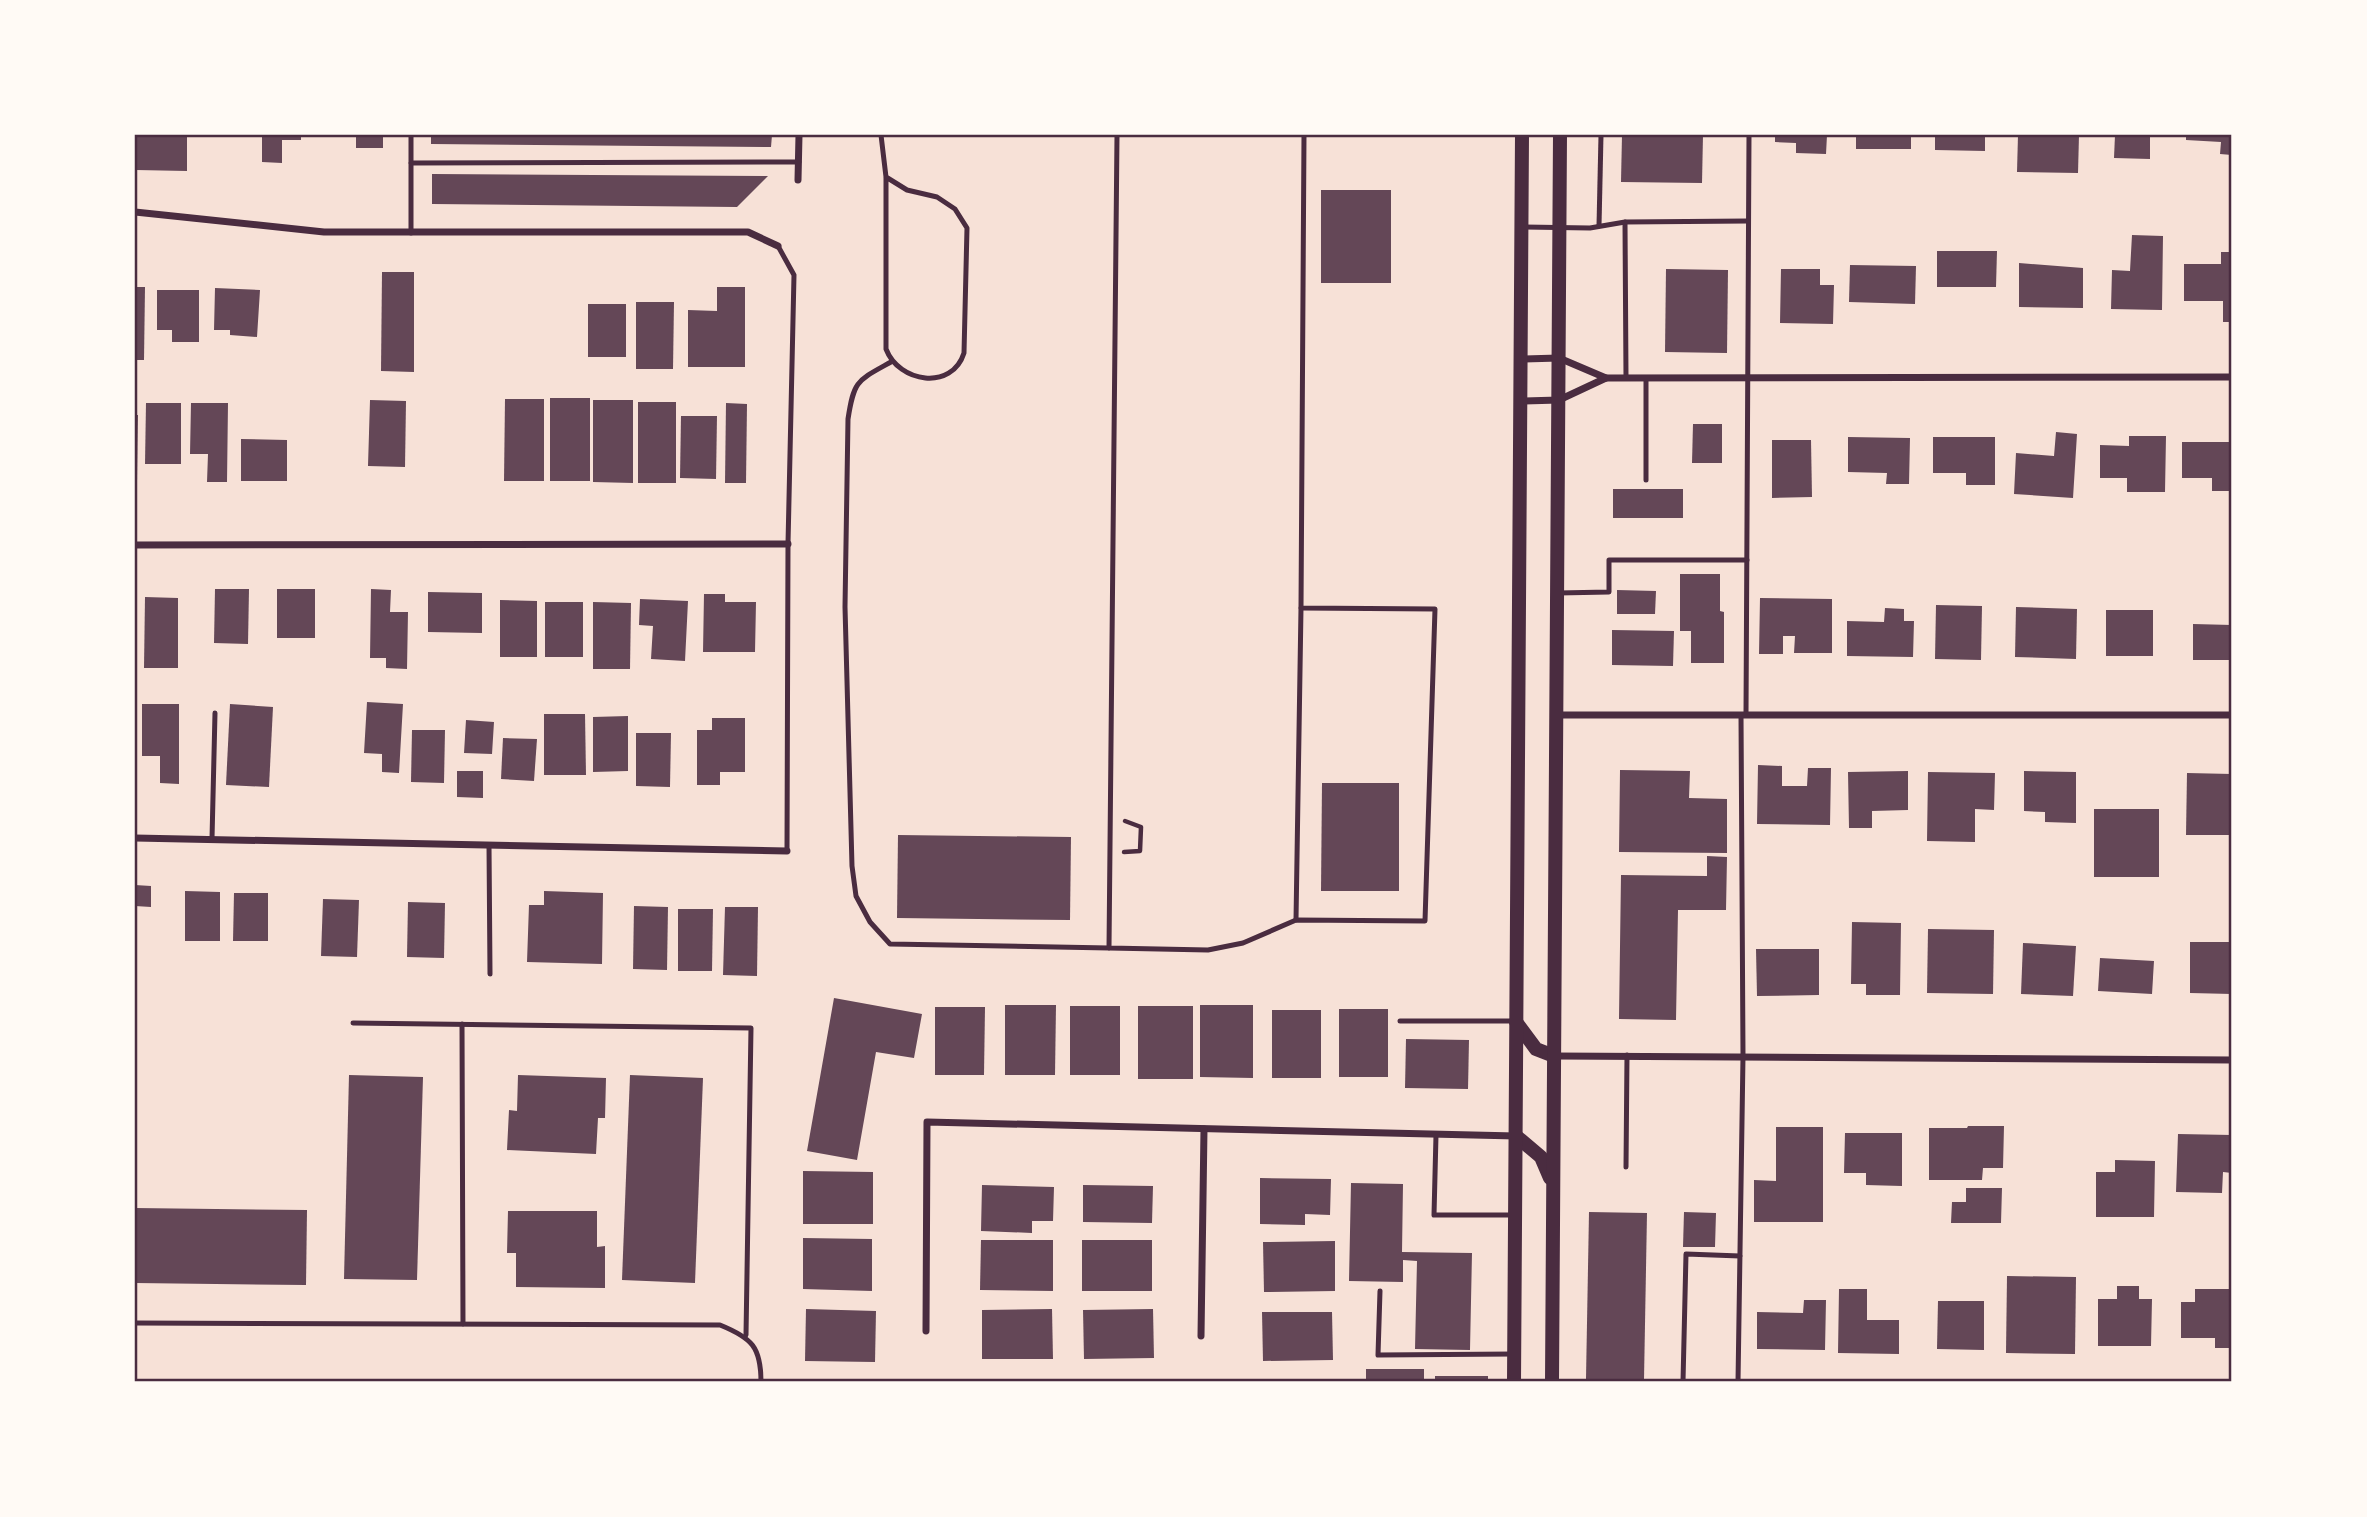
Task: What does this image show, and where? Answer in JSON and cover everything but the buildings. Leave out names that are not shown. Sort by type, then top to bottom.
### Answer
[{"type":"main road","points":[[1514,1382],[1522,135]]},
{"type":"main road","points":[[1552,1382],[1560,135]]},
{"type":"main road","points":[[1516,1021],[1536,1049],[1554,1056]]},
{"type":"main road","points":[[1516,1136],[1541,1157],[1553,1186]]},
{"type":"street","points":[[799,135],[799,180]]},
{"type":"street","points":[[135,212],[324,232],[748,232],[778,246]]},
{"type":"street","points":[[1522,359],[1559,358],[1605,378],[2232,377]]},
{"type":"street","points":[[1521,401],[1559,400],[1605,378]]},
{"type":"street","points":[[135,545],[788,544]]},
{"type":"street","points":[[1558,715],[2232,715]]},
{"type":"street","points":[[135,838],[787,851]]},
{"type":"street","points":[[1554,1056],[2232,1060]]},
{"type":"street","points":[[926,1331],[928,1122],[1516,1136]]},
{"type":"street","points":[[1201,1336],[1204,1129]]},
{"type":"lane","points":[[411,135],[411,234]]},
{"type":"lane","points":[[881,135],[886,177],[886,349],[891,362],[906,375],[922,377],[953,372],[960,367],[964,353],[967,228],[955,209],[937,197],[907,190],[886,177]]},
{"type":"lane","points":[[1109,948],[1117,135]]},
{"type":"lane","points":[[1296,920],[1304,135]]},
{"type":"lane","points":[[1600,226],[1601,135]]},
{"type":"lane","points":[[1738,1382],[1743,1056],[1749,135]]},
{"type":"lane","points":[[411,163],[799,162]]},
{"type":"lane","points":[[1522,227],[1600,226],[1625,222],[1748,221]]},
{"type":"lane","points":[[1625,222],[1626,378]]},
{"type":"lane","points":[[778,246],[794,275],[788,544],[787,851]]},
{"type":"lane","points":[[891,362],[863,377],[852,389],[848,419],[846,656],[849,811],[856,896],[870,922],[890,944],[1208,950],[1243,943],[1296,920],[1425,921],[1434,609],[1301,608]]},
{"type":"lane","points":[[1646,377],[1646,480]]},
{"type":"lane","points":[[1557,593],[1609,592],[1609,560],[1747,560]]},
{"type":"lane","points":[[212,839],[215,713]]},
{"type":"lane","points":[[489,845],[490,974]]},
{"type":"lane","points":[[1400,1021],[1516,1021]]},
{"type":"lane","points":[[354,1023],[751,1027],[746,1335],[761,1361],[761,1382]]},
{"type":"lane","points":[[462,1024],[463,1324]]},
{"type":"lane","points":[[1626,1167],[1627,1055]]},
{"type":"lane","points":[[1436,1135],[1434,1215],[1515,1215]]},
{"type":"lane","points":[[1683,1382],[1686,1254],[1740,1256]]},
{"type":"lane","points":[[1380,1290],[1378,1355],[1514,1354]]},
{"type":"lane","points":[[135,1323],[720,1325],[746,1335]]}]
